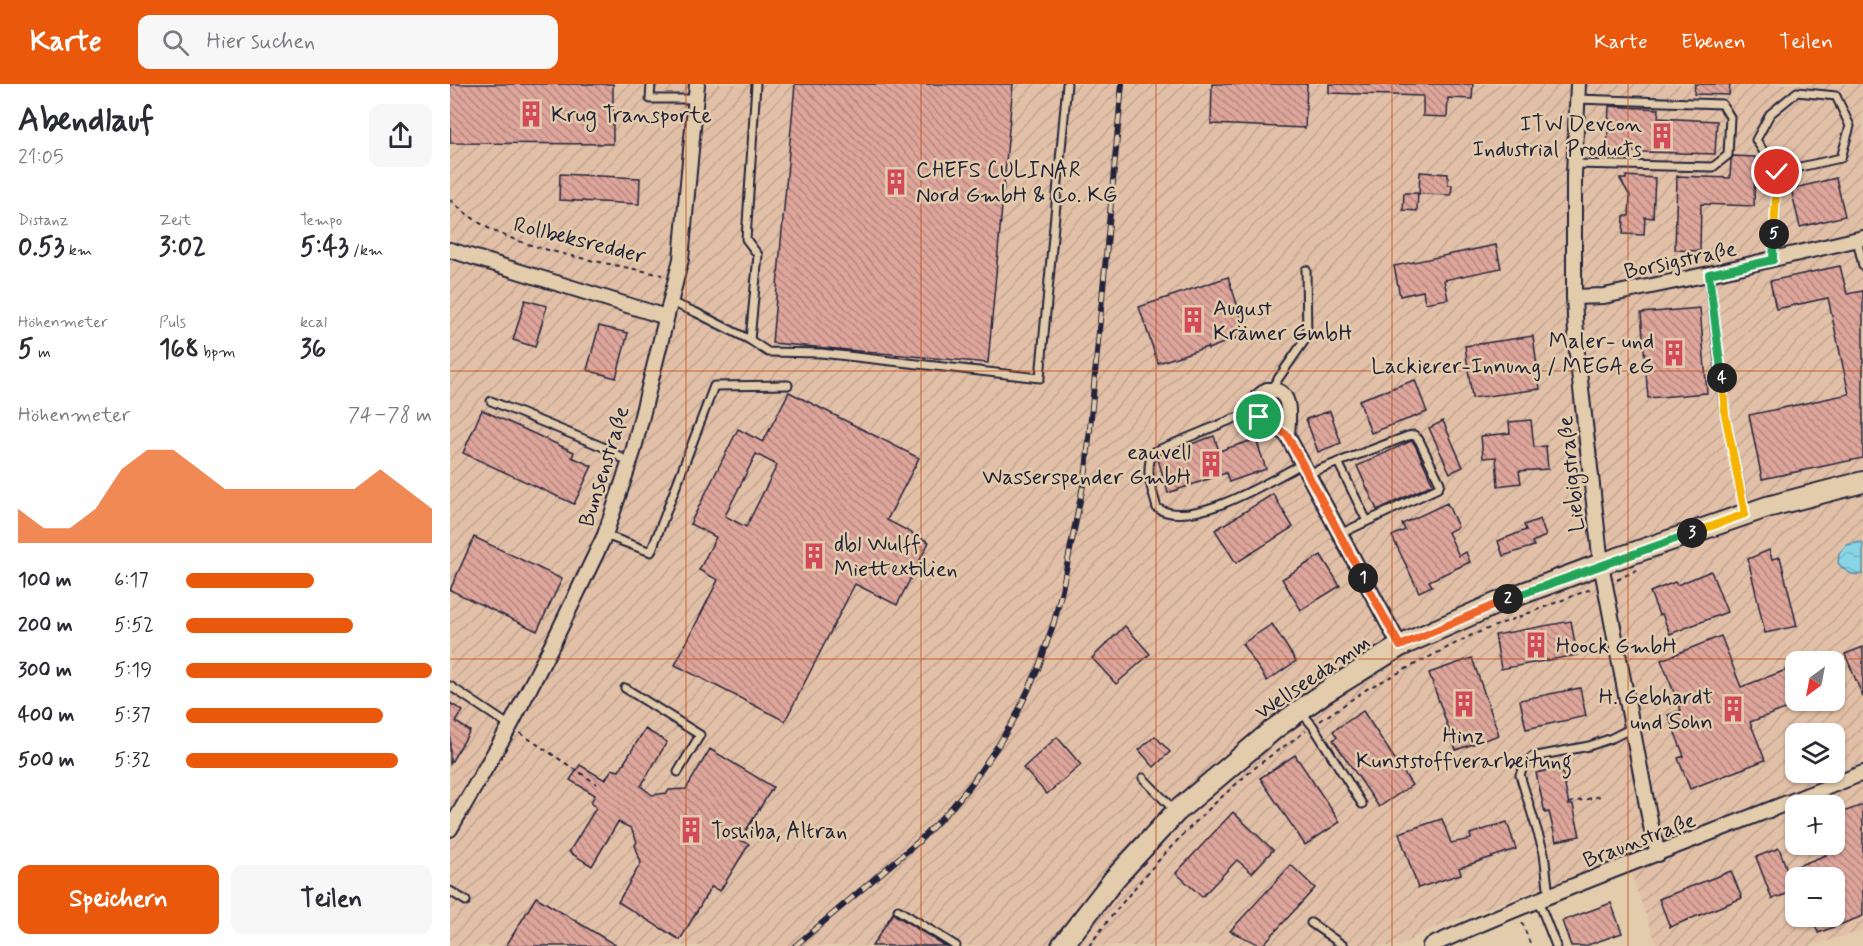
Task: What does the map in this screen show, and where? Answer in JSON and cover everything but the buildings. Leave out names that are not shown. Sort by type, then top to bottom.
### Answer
[{"type":"main road","name":"Wellseedamm","points":[[1062,946],[1114,878],[1176,812],[1274,729],[1324,693],[1400,646],[1502,601],[1601,564],[1745,514],[1863,482]]},
{"type":"street","name":"Bunsenstraße","points":[[450,828],[510,726],[553,643],[605,535],[629,463],[681,259],[697,84]]},
{"type":"street","name":"Liebigstraße","points":[[1578,84],[1574,164],[1574,297],[1577,354],[1604,585],[1658,854]]},
{"type":"street","name":"Borsigstraße","points":[[1574,297],[1604,296],[1860,239]]},
{"type":"street","points":[[450,250],[666,317]]},
{"type":"street","points":[[1287,435],[1288,404],[1285,396],[1279,391],[1268,390],[1257,398],[1255,410],[1259,417],[1287,435],[1400,646]]},
{"type":"street","name":"Braunstraße","points":[[1430,946],[1516,908],[1863,773]]},
{"type":"lane","points":[[651,84],[650,99],[697,99]]},
{"type":"lane","points":[[750,340],[758,255],[746,239],[756,84]]},
{"type":"lane","points":[[670,302],[750,340],[768,352],[821,353],[1040,378],[1067,84]]},
{"type":"lane","points":[[1773,260],[1777,172],[1756,140],[1770,114],[1797,92],[1836,96],[1850,126],[1841,158],[1777,172]]},
{"type":"lane","points":[[1574,164],[1713,167],[1728,155],[1730,117],[1722,104],[1577,99]]},
{"type":"lane","points":[[1860,239],[1863,266]]},
{"type":"lane","points":[[1271,389],[1307,337],[1306,270]]},
{"type":"lane","points":[[1709,274],[1725,414],[1745,514]]},
{"type":"lane","points":[[605,535],[651,552],[714,386],[788,385]]},
{"type":"lane","points":[[491,401],[608,449],[629,463]]},
{"type":"lane","points":[[1255,410],[1153,452],[1149,461],[1148,478],[1157,508],[1166,513],[1178,515],[1214,507],[1305,469],[1338,462],[1414,435],[1419,440],[1440,483],[1437,488],[1340,534]]},
{"type":"lane","points":[[1338,462],[1367,521]]},
{"type":"lane","points":[[450,686],[510,726]]},
{"type":"lane","points":[[625,688],[700,735],[678,772]]},
{"type":"lane","points":[[1300,710],[1313,726],[1362,804]]},
{"type":"lane","points":[[1556,946],[1544,898],[1544,853],[1521,775],[1524,765],[1532,757],[1589,746],[1632,728]]},
{"type":"lane","points":[[1143,778],[1176,812]]},
{"type":"lane","points":[[450,891],[466,901]]},
{"type":"lane","points":[[898,910],[956,946]]},
{"type":"lane","points":[[1311,922],[1344,946]]},
{"type":"path","name":"Rollbeksredder","points":[[450,200],[494,231],[535,246],[676,278]]},
{"type":"path","points":[[1604,585],[1649,565]]},
{"type":"path","points":[[510,726],[597,784]]},
{"type":"path","points":[[1569,803],[1601,796]]},
{"type":"path","points":[[1516,908],[1531,946]]},
{"type":"shaded area","points":[[450,84],[1863,84],[1863,931],[1808,946],[1657,946],[1625,857],[1426,931],[1399,946],[450,946]]},
{"type":"water","points":[[1860,542],[1863,544],[1863,574],[1855,575],[1846,571],[1838,563],[1839,553],[1847,545]]},
{"type":"railway","points":[[795,946],[919,841],[953,806],[997,747],[1016,716],[1038,669],[1062,590],[1086,471],[1122,84]]},
{"type":"place","name":"Krug Transporte","points":[[531,114]]},
{"type":"place","name":"ITW Devcon Industrial Products","points":[[1662,136]]},
{"type":"place","name":"CHEFS CULINAR Nord GmbH & Co. KG","points":[[896,182]]},
{"type":"place","name":"August Krämer GmbH","points":[[1193,320]]},
{"type":"place","name":"Maler- und Lackierer-Innung / MEGA eG","points":[[1674,353]]},
{"type":"place","name":"eauvell Wasserspender GmbH","points":[[1211,464]]},
{"type":"place","name":"dbl Wulff Miettextilien","points":[[814,556]]},
{"type":"place","name":"Hoock GmbH","points":[[1536,645]]},
{"type":"place","name":"Hinz Kunststoffverarbeitung","points":[[1464,704]]},
{"type":"place","name":"H. Gebhardt und Sohn","points":[[1733,709]]},
{"type":"place","name":"Toshiba, Altran","points":[[691,830]]},
{"type":"route","points":[[1259,417],[1287,435],[1400,646],[1502,601],[1745,514],[1725,414],[1709,274],[1773,260],[1777,172]]}]
